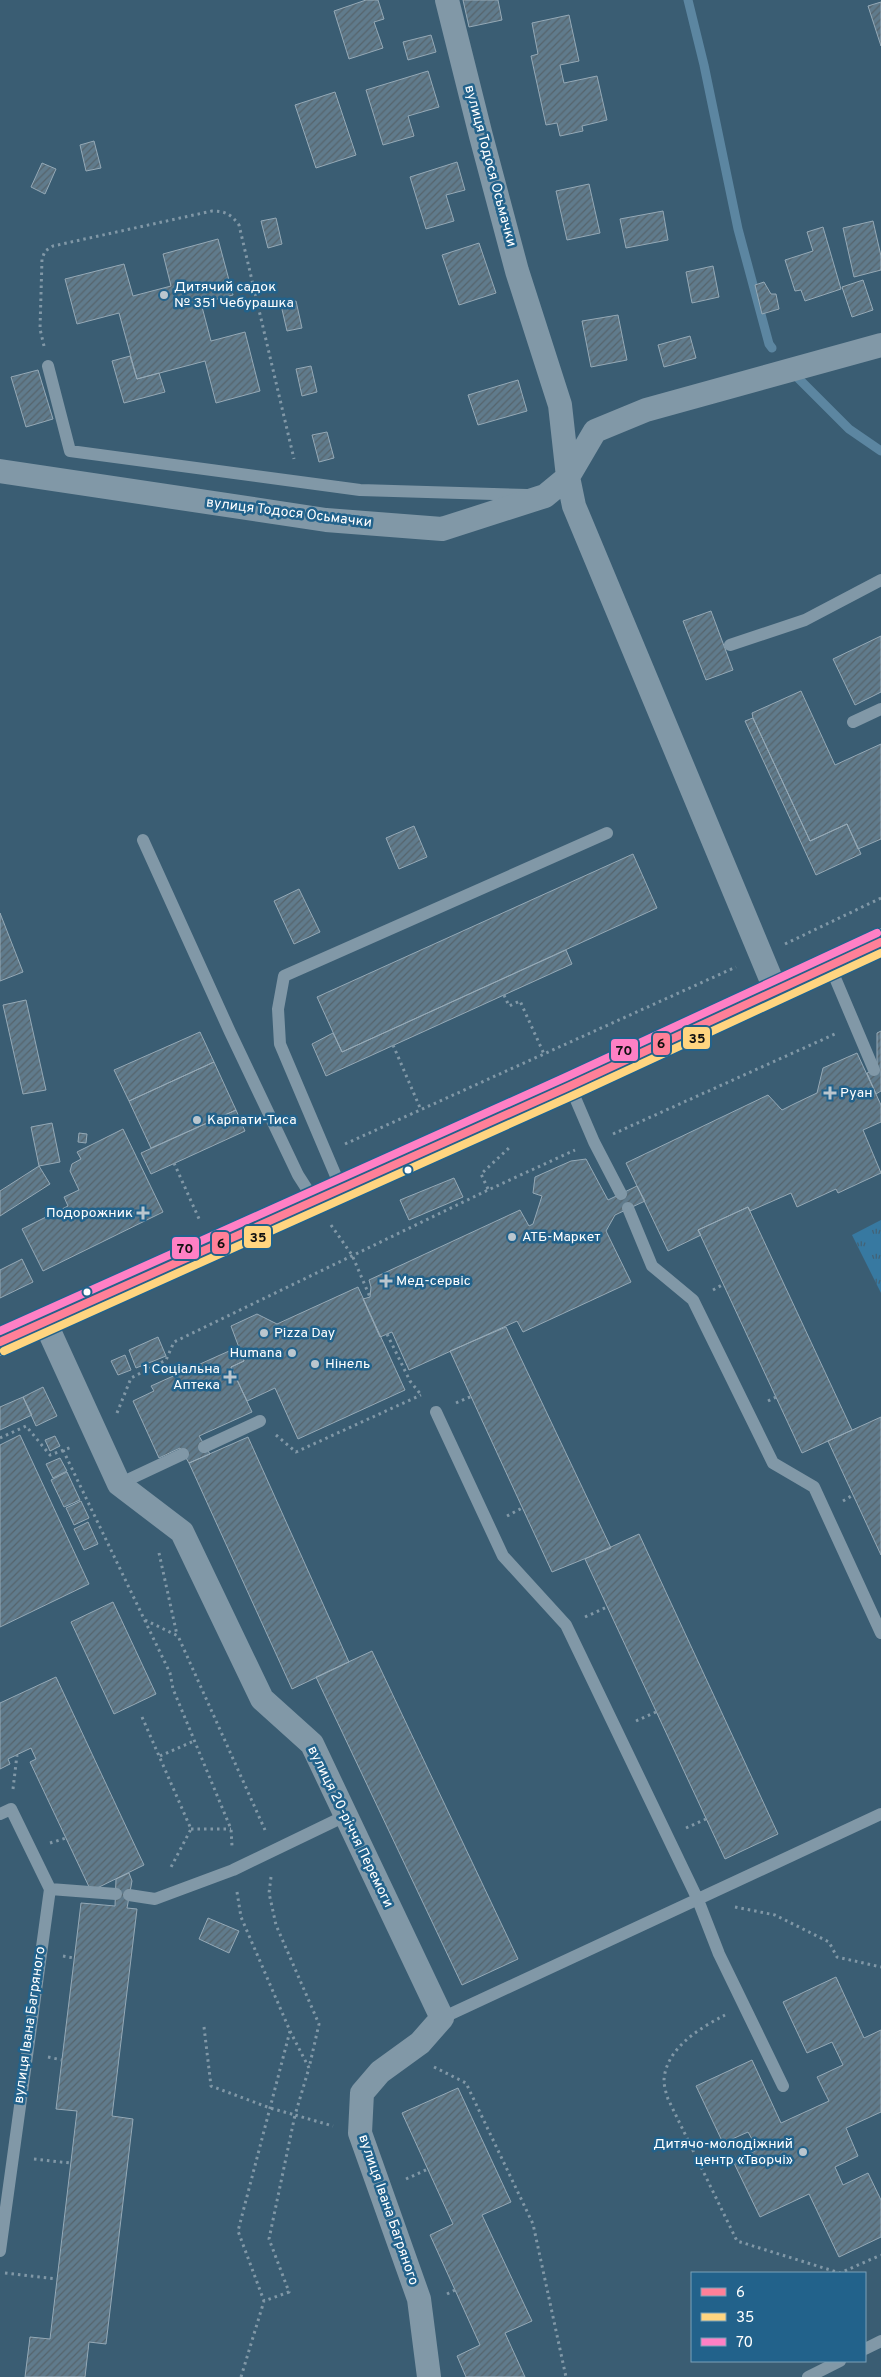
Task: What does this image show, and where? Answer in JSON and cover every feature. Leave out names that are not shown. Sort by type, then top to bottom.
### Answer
[{"type":"street","name":"вулиця Тодося Осьмачки","points":[[447,0],[481,136],[518,270],[560,405],[568,477]]},
{"type":"street","name":"вулиця Тодося Осьмачки","points":[[0,471],[326,520],[442,530],[545,496],[568,477],[595,431],[646,410],[881,345]]},
{"type":"street","points":[[568,477],[574,506],[776,991]]},
{"type":"street","points":[[0,1342],[570,1086],[881,942]]},
{"type":"street","name":"вулиця 20-річчя Перемоги","points":[[45,1322],[119,1484],[182,1532],[262,1699],[312,1744],[344,1816],[442,2018]]},
{"type":"street","name":"вулиця Івана Багряного","points":[[429,2377],[420,2299],[360,2134],[362,2092],[380,2072],[420,2043],[442,2018]]},
{"type":"lane","points":[[48,366],[70,451],[360,490],[545,496]]},
{"type":"lane","points":[[730,645],[806,620],[881,580]]},
{"type":"lane","points":[[853,722],[881,709]]},
{"type":"lane","points":[[341,1188],[280,1044],[278,1009],[284,976],[607,833]]},
{"type":"lane","points":[[143,840],[298,1175],[314,1200]]},
{"type":"lane","points":[[830,966],[874,1070]]},
{"type":"lane","points":[[570,1086],[594,1142],[622,1194]]},
{"type":"lane","points":[[628,1208],[652,1266],[693,1300],[773,1462],[814,1487],[881,1634]]},
{"type":"lane","points":[[436,1412],[504,1556],[566,1625],[698,1900],[719,1954],[783,2086]]},
{"type":"lane","points":[[204,1447],[260,1421]]},
{"type":"lane","points":[[119,1484],[183,1454]]},
{"type":"lane","points":[[6,1811],[50,1889],[155,1899],[233,1870],[344,1816]]},
{"type":"lane","points":[[442,2018],[881,1814]]},
{"type":"lane","name":"вулиця Івана Багряного","points":[[0,2251],[50,1889]]},
{"type":"lane","points":[[866,2348],[881,2341]]},
{"type":"lane","points":[[808,2377],[838,2362]]},
{"type":"path","points":[[48,366],[40,329],[42,259],[45,251],[53,246],[212,212],[222,211],[232,215],[239,224],[299,482]]},
{"type":"path","points":[[325,1153],[760,956],[881,898]]},
{"type":"path","points":[[504,995],[509,1006],[520,1001],[544,1054]]},
{"type":"path","points":[[0,1438],[26,1426],[50,1455],[96,1437],[120,1409],[131,1378],[166,1360],[174,1342],[488,1190],[854,1025]]},
{"type":"path","points":[[393,1045],[422,1110]]},
{"type":"path","points":[[174,1163],[200,1222]]},
{"type":"path","points":[[481,1174],[488,1190]]},
{"type":"path","points":[[314,1200],[352,1255],[370,1297]]},
{"type":"path","points":[[387,1334],[410,1381],[436,1412]]},
{"type":"path","points":[[260,1421],[296,1452],[422,1394]]},
{"type":"path","points":[[63,1450],[170,1673],[174,1689],[231,1829],[233,1870],[241,1917],[290,2031],[309,2068]]},
{"type":"path","points":[[149,1506],[178,1636],[274,1850],[269,1893],[276,1925],[319,2024],[268,2239],[289,2292],[264,2301]]},
{"type":"path","points":[[144,1620],[178,1636]]},
{"type":"path","points":[[142,1717],[191,1829]]},
{"type":"path","points":[[160,1756],[194,1740]]},
{"type":"path","points":[[6,1811],[17,1755]]},
{"type":"path","points":[[191,1829],[231,1829]]},
{"type":"path","points":[[155,1899],[191,1829]]},
{"type":"path","points":[[698,1900],[775,1915],[829,1942],[837,1957],[881,1968]]},
{"type":"path","points":[[744,2005],[702,2026],[686,2039],[666,2069],[664,2082],[668,2099],[737,2241],[837,2272]]},
{"type":"path","points":[[204,2027],[210,2086],[270,2108],[328,2124]]},
{"type":"path","points":[[241,2377],[264,2301],[238,2231],[290,2031]]},
{"type":"path","points":[[420,2043],[436,2070],[466,2084],[533,2224],[566,2377]]},
{"type":"path","points":[[12,2156],[70,2163]]},
{"type":"path","points":[[842,2272],[881,2255]]},
{"type":"path","points":[[0,2273],[57,2279]]},
{"type":"green space","points":[[881,1220],[881,1293],[852,1235]]},
{"type":"building","points":[[366,0],[378,0],[384,19],[374,22],[383,48],[349,59],[334,11]]},
{"type":"building","points":[[463,0],[498,0],[502,20],[469,27]]},
{"type":"building","points":[[881,2],[881,46],[868,6]]},
{"type":"building","points":[[569,15],[579,61],[560,65],[564,83],[597,76],[607,120],[582,126],[583,131],[560,136],[557,123],[546,125],[531,56],[538,54],[532,23]]},
{"type":"building","points":[[431,35],[436,52],[408,60],[403,42]]},
{"type":"building","points":[[428,71],[439,107],[408,116],[414,136],[383,145],[366,90]]},
{"type":"building","points":[[335,92],[356,155],[316,168],[295,105]]},
{"type":"building","points":[[94,141],[101,168],[86,171],[80,145]]},
{"type":"building","points":[[457,162],[465,190],[446,195],[454,221],[426,229],[410,177]]},
{"type":"building","points":[[42,163],[56,169],[45,194],[31,187]]},
{"type":"building","points":[[589,184],[600,233],[567,240],[556,191]]},
{"type":"building","points":[[663,211],[668,240],[626,248],[620,219]]},
{"type":"building","points":[[276,218],[282,244],[268,248],[261,221]]},
{"type":"building","points":[[873,221],[881,256],[881,270],[854,277],[843,228]]},
{"type":"building","points":[[823,227],[841,289],[805,301],[801,290],[795,291],[785,260],[813,251],[807,232]]},
{"type":"building","points":[[218,239],[233,295],[201,303],[211,341],[245,332],[260,391],[216,403],[205,361],[137,379],[119,313],[77,324],[65,279],[124,264],[133,296],[171,286],[163,254]]},
{"type":"building","points":[[479,243],[496,293],[459,305],[442,255]]},
{"type":"building","points":[[713,266],[719,297],[692,303],[686,272]]},
{"type":"building","points":[[863,280],[873,310],[852,317],[842,287]]},
{"type":"building","points":[[764,282],[771,294],[776,294],[779,309],[762,314],[755,285]]},
{"type":"building","points":[[296,301],[302,328],[287,331],[281,305]]},
{"type":"building","points":[[618,315],[627,360],[591,367],[582,321]]},
{"type":"building","points":[[690,336],[696,358],[664,367],[658,345]]},
{"type":"building","points":[[130,356],[137,379],[159,373],[165,392],[124,403],[112,361]]},
{"type":"building","points":[[311,366],[317,392],[302,396],[296,369]]},
{"type":"building","points":[[38,370],[53,419],[26,427],[11,377]]},
{"type":"building","points":[[518,380],[527,411],[478,425],[468,395]]},
{"type":"building","points":[[327,432],[334,458],[319,462],[312,435]]},
{"type":"building","points":[[711,611],[733,670],[706,680],[683,621]]},
{"type":"building","points":[[881,636],[881,692],[855,705],[833,659]]},
{"type":"building","points":[[801,691],[835,765],[881,744],[881,839],[858,849],[847,824],[810,841],[752,713]]},
{"type":"building","points":[[753,718],[810,841],[847,824],[861,854],[816,875],[745,721]]},
{"type":"building","points":[[414,826],[427,857],[399,869],[386,838]]},
{"type":"building","points":[[633,854],[657,908],[342,1052],[317,997]]},
{"type":"building","points":[[299,889],[320,932],[294,944],[274,901]]},
{"type":"building","points":[[0,913],[23,972],[0,981]]},
{"type":"building","points":[[566,950],[572,964],[326,1076],[312,1044],[333,1033],[342,1052]]},
{"type":"building","points":[[26,1000],[46,1090],[23,1094],[3,1005]]},
{"type":"building","points":[[881,1031],[881,1091],[876,1094],[867,1073],[877,1069],[877,1033]]},
{"type":"building","points":[[200,1032],[214,1062],[129,1101],[114,1070]]},
{"type":"building","points":[[857,1053],[881,1105],[881,1122],[863,1130],[881,1173],[838,1193],[836,1189],[797,1207],[791,1193],[750,1211],[748,1207],[698,1230],[701,1235],[668,1251],[626,1163],[768,1095],[782,1110],[817,1093],[823,1068]]},
{"type":"building","points":[[214,1062],[236,1110],[151,1148],[129,1101]]},
{"type":"building","points":[[236,1110],[245,1131],[151,1174],[141,1153]]},
{"type":"building","points":[[52,1123],[60,1162],[39,1166],[31,1127]]},
{"type":"building","points":[[123,1129],[163,1212],[43,1271],[22,1229],[68,1206],[64,1197],[79,1190],[70,1171],[72,1164],[81,1159],[77,1152]]},
{"type":"building","points":[[79,1133],[87,1134],[86,1143],[78,1142]]},
{"type":"building","points":[[586,1159],[608,1200],[637,1186],[645,1201],[615,1215],[606,1231],[631,1282],[523,1332],[517,1321],[409,1370],[392,1332],[380,1337],[363,1299],[370,1297],[371,1287],[369,1280],[520,1210],[529,1226],[533,1224],[542,1196],[533,1193],[535,1177],[571,1161]]},
{"type":"building","points":[[39,1166],[50,1184],[0,1216],[0,1191]]},
{"type":"building","points":[[454,1178],[463,1197],[409,1220],[400,1200]]},
{"type":"building","points":[[748,1207],[852,1430],[802,1453],[698,1230]]},
{"type":"building","points":[[22,1259],[33,1282],[0,1298],[0,1270]]},
{"type":"building","name":"Нінель","points":[[358,1287],[405,1390],[298,1439],[275,1388],[247,1401],[231,1367],[244,1361],[231,1326],[257,1314],[277,1324]]},
{"type":"building","points":[[506,1327],[611,1548],[552,1572],[450,1351]]},
{"type":"building","points":[[158,1337],[166,1356],[136,1368],[129,1350]]},
{"type":"building","points":[[238,1347],[244,1361],[231,1367],[252,1412],[199,1436],[210,1454],[189,1463],[180,1448],[159,1458],[133,1401],[154,1391],[151,1386]]},
{"type":"building","points":[[125,1355],[131,1370],[118,1375],[111,1361]]},
{"type":"building","points":[[43,1387],[57,1416],[36,1426],[23,1397]]},
{"type":"building","points":[[23,1397],[32,1415],[0,1430],[0,1407]]},
{"type":"building","points":[[881,1417],[881,1555],[828,1441]]},
{"type":"building","points":[[20,1435],[89,1584],[0,1627],[0,1445]]},
{"type":"building","points":[[55,1436],[60,1446],[50,1451],[45,1440]]},
{"type":"building","points":[[248,1437],[349,1662],[292,1689],[189,1463]]},
{"type":"building","points":[[60,1458],[67,1471],[53,1478],[46,1464]]},
{"type":"building","points":[[67,1472],[80,1500],[64,1507],[51,1480]]},
{"type":"building","points":[[81,1501],[89,1518],[74,1525],[66,1508]]},
{"type":"building","points":[[88,1522],[98,1544],[84,1550],[74,1529]]},
{"type":"building","points":[[639,1534],[778,1834],[725,1859],[585,1559]]},
{"type":"building","points":[[113,1602],[156,1694],[114,1714],[71,1622]]},
{"type":"building","points":[[372,1651],[518,1959],[462,1985],[316,1677]]},
{"type":"building","points":[[56,1677],[144,1865],[91,1891],[30,1762],[36,1759],[31,1748],[8,1759],[10,1764],[0,1769],[0,1703]]},
{"type":"building","points":[[129,1873],[132,1881],[127,1908],[137,1909],[112,2116],[133,2119],[106,2344],[89,2342],[85,2377],[25,2377],[30,2337],[50,2339],[77,2111],[56,2109],[81,1903],[115,1906],[116,1879]]},
{"type":"building","points":[[208,1918],[239,1931],[229,1953],[199,1939]]},
{"type":"building","points":[[836,1977],[864,2038],[881,2030],[881,2112],[846,2128],[858,2156],[835,2167],[843,2185],[868,2173],[881,2200],[881,2237],[839,2257],[809,2194],[760,2217],[733,2161],[757,2150],[752,2139],[748,2132],[723,2143],[696,2086],[752,2060],[781,2123],[829,2101],[817,2077],[843,2065],[832,2042],[807,2053],[783,2002]]},
{"type":"building","points":[[458,2088],[511,2202],[482,2215],[532,2321],[505,2333],[525,2377],[466,2377],[457,2356],[480,2345],[430,2235],[453,2224],[402,2113]]},
{"type":"waterway","points":[[688,0],[704,65],[738,229],[769,344],[772,348]]},
{"type":"waterway","points":[[798,378],[849,429],[881,451]]},
{"type":"transit line","name":"70","points":[[0,1331],[566,1077],[877,933]]},
{"type":"transit line","name":"6","points":[[0,1342],[570,1086],[881,942]]},
{"type":"transit line","name":"35","points":[[4,1351],[574,1095],[881,953]]},
{"type":"place","name":"Дитячий садок № 351 Чебурашка","points":[[164,295]]},
{"type":"place","name":"Руан","points":[[830,1093]]},
{"type":"place","name":"Карпати-Тиса","points":[[197,1120]]},
{"type":"place","name":"Подорожник","points":[[143,1213]]},
{"type":"place","name":"АТБ-Маркет","points":[[512,1237]]},
{"type":"place","name":"Мед-сервіс","points":[[386,1281]]},
{"type":"place","name":"Pizza Day","points":[[264,1333]]},
{"type":"place","name":"Humana","points":[[292,1353]]},
{"type":"place","name":"Нінель","points":[[315,1364]]},
{"type":"place","name":"1 Соціальна Аптека","points":[[230,1377]]},
{"type":"place","name":"Дитячо-молодіжний центр «Творчі»","points":[[803,2152]]}]
